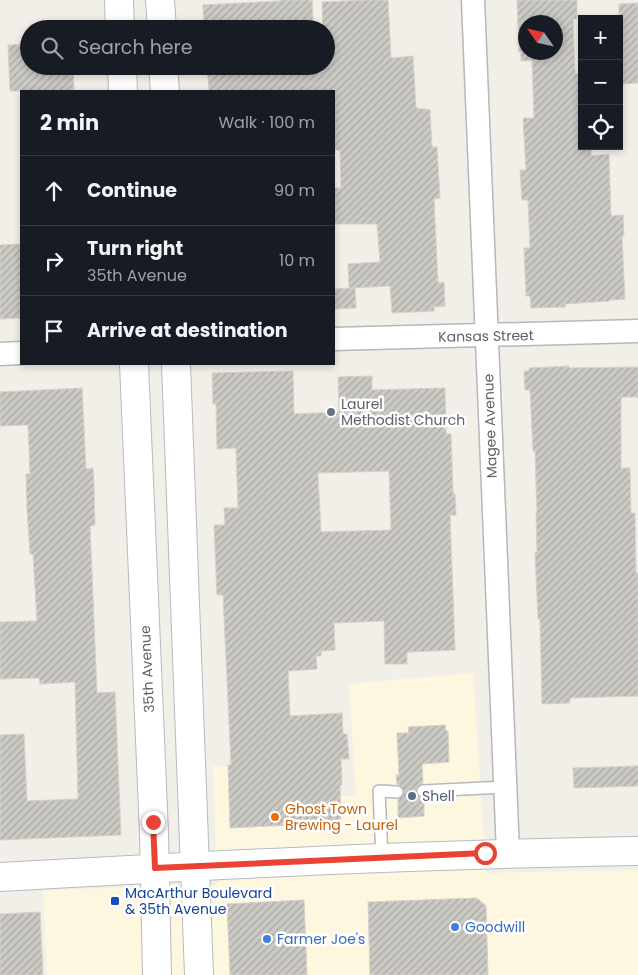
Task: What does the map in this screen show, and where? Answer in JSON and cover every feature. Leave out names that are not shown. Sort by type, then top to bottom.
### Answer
[{"type":"main road","points":[[119,0],[120,20]]},
{"type":"main road","points":[[160,0],[161,20]]},
{"type":"main road","points":[[122,75],[123,90]]},
{"type":"main road","points":[[163,75],[164,90]]},
{"type":"main road","name":"35th Avenue","points":[[134,365],[155,868],[157,975]]},
{"type":"main road","points":[[176,365],[199,975]]},
{"type":"main road","points":[[0,877],[382,858],[508,853],[638,851]]},
{"type":"street","name":"Magee Avenue","points":[[473,0],[508,853]]},
{"type":"street","name":"Kansas Street","points":[[335,339],[638,331]]},
{"type":"street","points":[[0,354],[20,352]]},
{"type":"lane","points":[[424,791],[505,787]]},
{"type":"lane","points":[[382,858],[379,791],[397,792]]},
{"type":"shaded area","points":[[473,673],[486,873],[638,870],[638,975],[47,975],[43,890],[217,885],[213,766],[291,767],[294,795],[356,796],[349,684]]},
{"type":"building","points":[[312,0],[313,20],[204,20],[203,5]]},
{"type":"building","points":[[388,0],[391,58],[413,56],[416,108],[430,110],[432,147],[437,147],[440,198],[434,199],[438,283],[444,282],[445,306],[434,307],[434,311],[392,313],[390,286],[349,288],[348,264],[380,262],[377,224],[335,224],[335,188],[341,188],[340,150],[335,150],[335,90],[209,90],[208,75],[335,75],[335,20],[323,20],[322,2]]},
{"type":"building","points":[[517,0],[577,0],[577,19],[573,19],[575,74],[578,74],[578,150],[591,150],[591,156],[609,154],[611,216],[623,215],[625,299],[565,304],[565,307],[531,308],[530,296],[526,296],[524,248],[530,248],[528,200],[522,200],[520,170],[526,170],[523,118],[534,118],[532,60],[563,60],[563,15],[518,15],[518,26]]},
{"type":"building","points":[[638,3],[638,83],[623,84],[623,15],[619,15],[619,4]]},
{"type":"building","points":[[20,44],[20,75],[73,75],[74,90],[10,91],[8,45]]},
{"type":"building","points":[[20,244],[20,318],[0,319],[0,245]]},
{"type":"building","points":[[355,288],[356,308],[335,309],[335,289]]},
{"type":"building","points":[[569,366],[569,368],[638,367],[638,397],[622,397],[621,399],[621,468],[630,468],[631,513],[635,513],[636,573],[638,573],[638,696],[570,698],[570,703],[542,704],[540,619],[538,619],[535,553],[537,552],[537,513],[535,451],[533,451],[530,390],[525,390],[524,371],[529,371],[529,368]]},
{"type":"building","points":[[293,371],[294,414],[339,412],[338,377],[372,376],[372,390],[445,388],[446,434],[451,434],[453,494],[455,494],[456,515],[450,515],[455,650],[407,652],[407,664],[385,664],[384,621],[334,623],[335,650],[321,651],[321,656],[316,656],[317,669],[288,671],[290,716],[342,713],[343,734],[347,734],[349,759],[341,759],[341,825],[314,826],[314,824],[230,828],[228,765],[231,765],[223,595],[217,595],[214,525],[225,525],[224,508],[238,508],[236,448],[217,449],[216,404],[213,404],[212,373]],"holes":[[[389,471],[391,530],[321,532],[318,473]]]},
{"type":"building","points":[[82,388],[86,469],[93,468],[94,486],[95,525],[90,526],[97,693],[115,692],[121,835],[0,840],[0,735],[24,734],[27,801],[78,799],[75,682],[40,684],[39,678],[0,679],[0,622],[37,621],[33,554],[30,554],[27,509],[26,474],[30,474],[28,425],[0,426],[0,392]]},
{"type":"building","points":[[445,725],[446,731],[448,731],[449,762],[422,764],[423,783],[416,788],[417,795],[424,798],[424,816],[398,818],[398,799],[403,796],[404,792],[401,786],[397,784],[396,775],[399,775],[397,733],[409,733],[408,727]]},
{"type":"building","points":[[638,766],[638,786],[574,788],[573,768]]},
{"type":"building","points":[[477,898],[486,906],[488,975],[370,975],[368,902]]},
{"type":"building","name":"Farmer Joe's","points":[[304,900],[307,975],[230,975],[227,904]]},
{"type":"building","points":[[40,912],[43,975],[0,975],[0,914]]},
{"type":"place","name":"Laurel Methodist Church","points":[[331,412]]},
{"type":"place","name":"Shell","points":[[412,796]]},
{"type":"place","name":"Ghost Town Brewing - Laurel","points":[[275,817]]},
{"type":"place","name":"MacArthur Boulevard & 35th Avenue","points":[[115,901]]},
{"type":"place","name":"Goodwill","points":[[455,927]]},
{"type":"place","name":"Farmer Joe's","points":[[267,939]]},
{"type":"route","points":[[153,822],[155,868],[485,853]]}]
